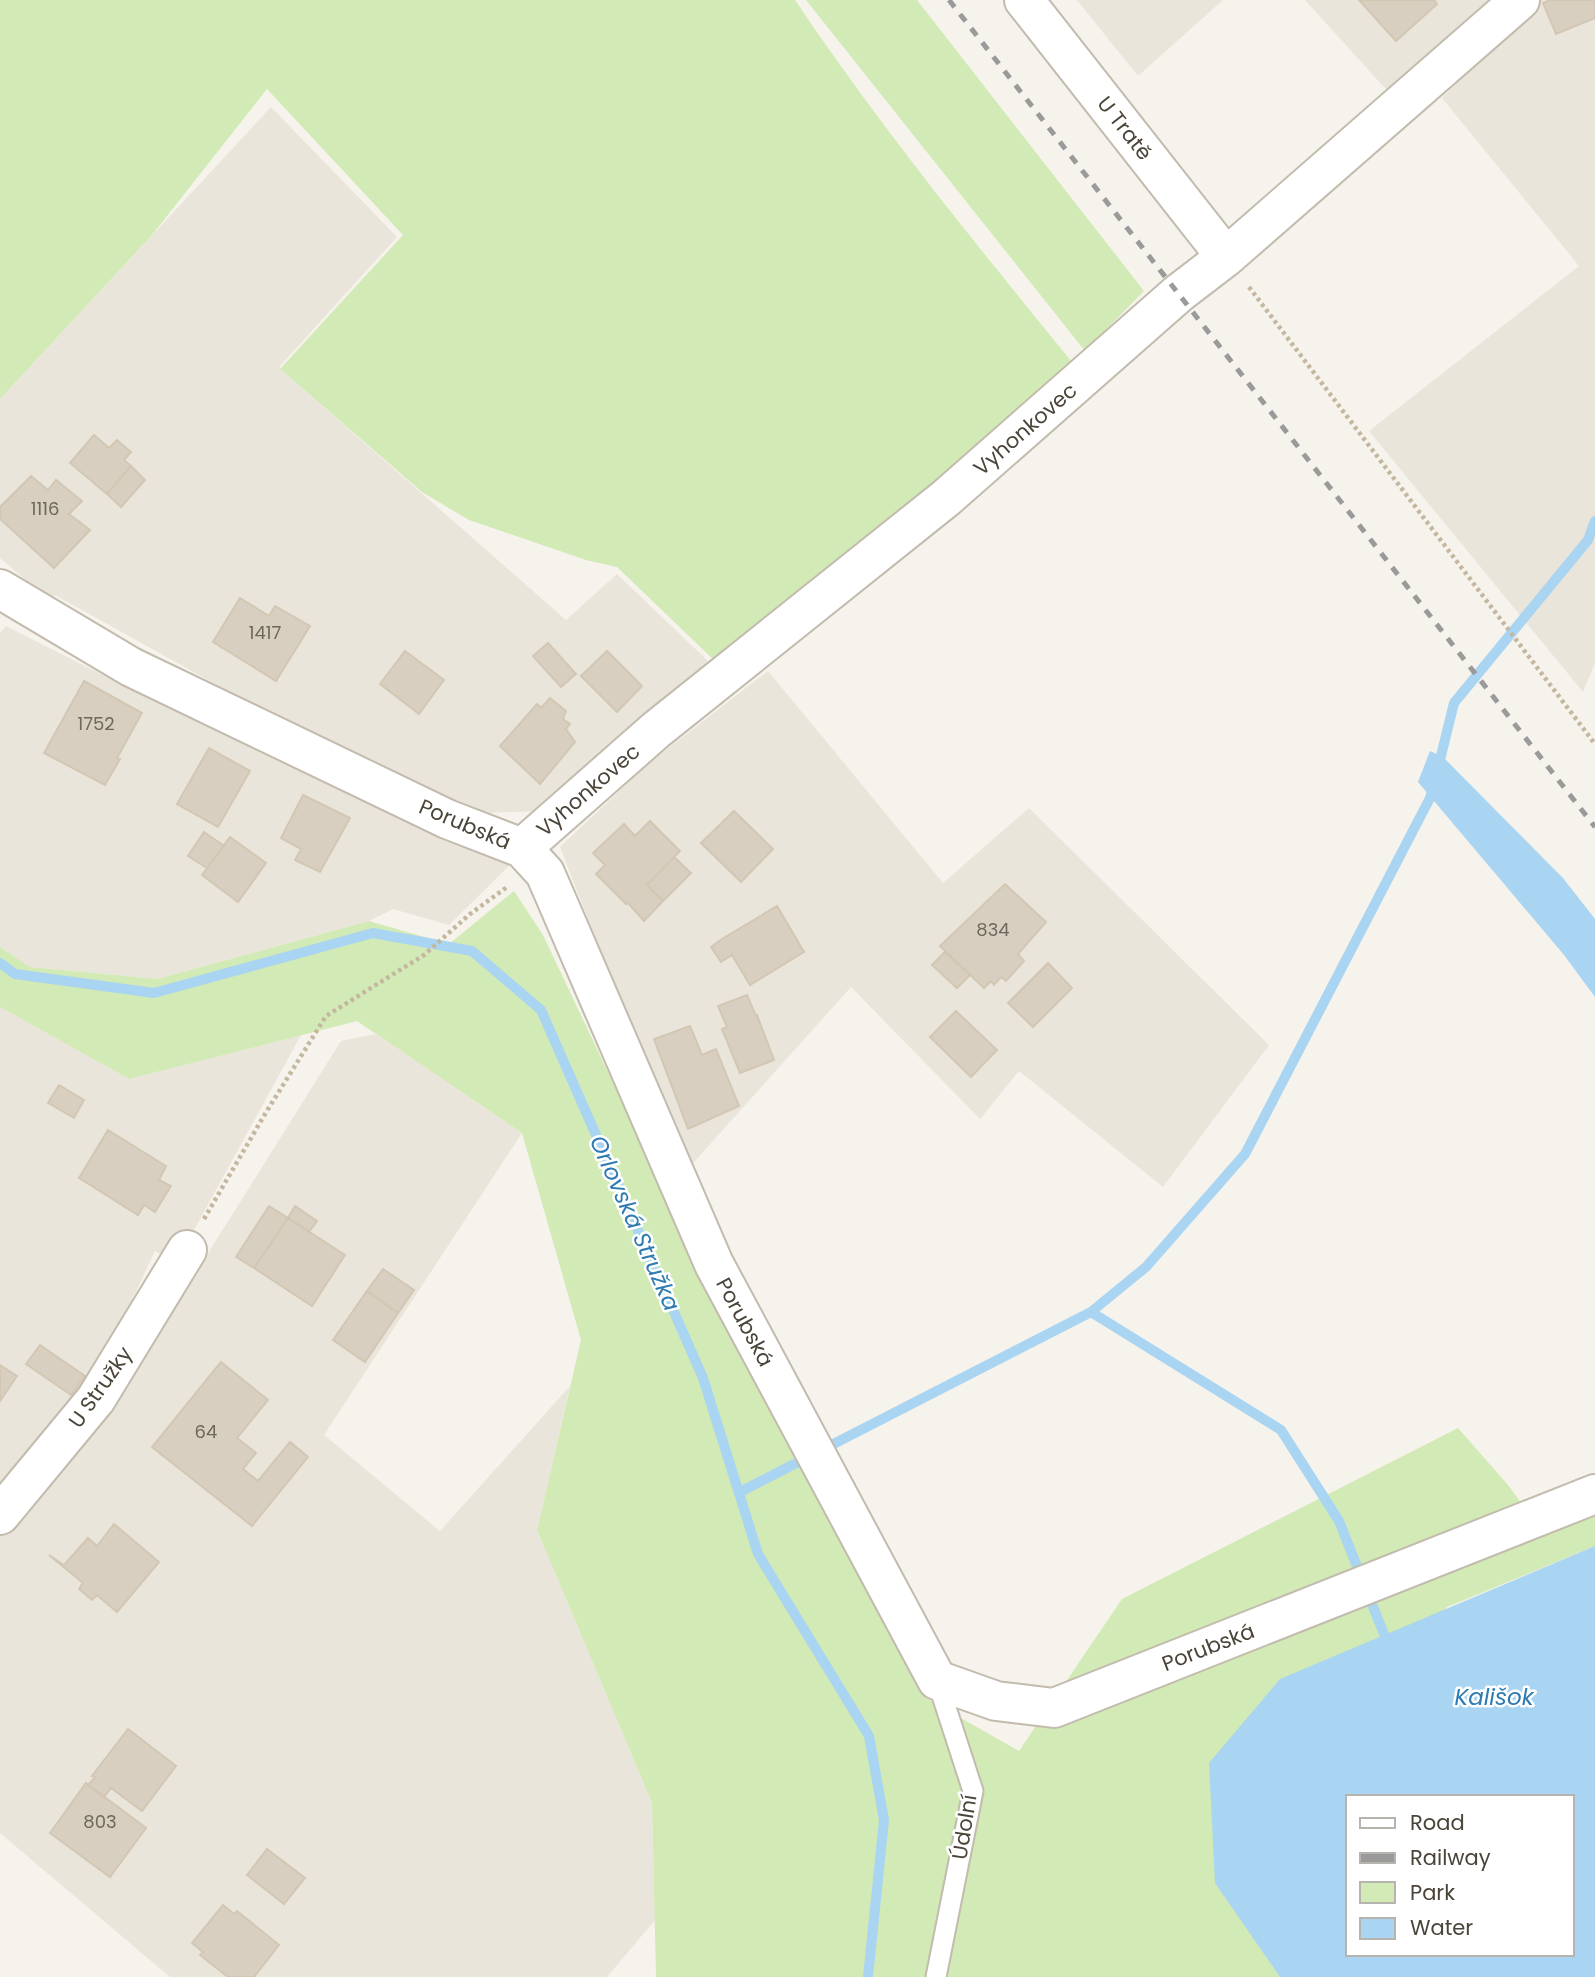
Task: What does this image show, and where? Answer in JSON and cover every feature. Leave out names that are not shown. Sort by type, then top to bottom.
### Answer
[{"type":"street","name":"U Tratě","points":[[1024,0],[1226,257]]},
{"type":"street","name":"Vyhonkovec","points":[[522,848],[656,730],[946,498],[1179,293],[1226,257],[1520,0]]},
{"type":"street","name":"Porubská","points":[[0,590],[131,667],[447,819],[522,848],[545,873],[714,1264],[937,1680],[996,1701],[1054,1708],[1595,1494]]},
{"type":"street","name":"U Stružky","points":[[0,1515],[96,1399],[187,1250]]},
{"type":"lane","name":"Údolní","points":[[936,1977],[973,1791],[937,1680]]},
{"type":"path","points":[[1226,257],[1595,744]]},
{"type":"path","points":[[187,1250],[265,1114],[326,1016],[424,955],[470,914]]},
{"type":"shaded area","points":[[1077,0],[1223,0],[1138,76]]},
{"type":"shaded area","points":[[1305,0],[1496,0],[1393,97]]},
{"type":"shaded area","points":[[1541,0],[1595,0],[1595,663],[1583,692],[1369,431],[1579,266],[1442,98]]},
{"type":"shaded area","points":[[271,107],[397,237],[280,369],[566,620],[617,574],[711,664],[543,811],[481,813],[399,778],[294,728],[55,595],[50,601],[0,558],[0,399]]},
{"type":"shaded area","points":[[6,626],[156,702],[159,697],[510,865],[449,925],[393,909],[369,921],[157,979],[30,967],[0,947],[0,633]]},
{"type":"shaded area","points":[[768,671],[943,883],[1029,808],[1269,1045],[1163,1187],[1019,1071],[980,1119],[851,987],[686,1171],[560,847],[649,763]]},
{"type":"shaded area","points":[[0,1007],[129,1079],[301,1035],[176,1263],[155,1251],[95,1378],[0,1496]]},
{"type":"shaded area","points":[[376,1034],[522,1133],[324,1435],[440,1531],[570,1386],[537,1530],[652,1803],[655,1920],[607,1977],[170,1977],[0,1833],[0,1537],[113,1405],[341,1041]]},
{"type":"green space","points":[[0,0],[795,0],[896,141],[1076,367],[716,662],[617,567],[586,560],[469,520],[422,492],[280,369],[403,235],[267,89],[152,235],[0,399]]},
{"type":"green space","points":[[806,0],[917,0],[1144,291],[1085,351]]},
{"type":"green space","points":[[514,891],[543,935],[712,1292],[926,1698],[1019,1751],[1122,1599],[1458,1428],[1508,1485],[1542,1531],[1595,1510],[1595,1546],[1447,1607],[1216,1883],[1280,1977],[656,1977],[652,1803],[537,1530],[581,1340],[522,1133],[357,1021],[129,1079],[0,1007],[0,947],[30,967],[157,979],[369,921],[449,944]]},
{"type":"water","points":[[1430,751],[1443,757],[1563,878],[1595,919],[1595,997],[1564,955],[1418,782]]},
{"type":"water","name":"Kališok","points":[[1595,1546],[1595,1977],[1280,1977],[1215,1883],[1209,1763],[1280,1679]]},
{"type":"building","points":[[1359,0],[1434,0],[1437,4],[1396,41]]},
{"type":"building","points":[[1550,0],[1595,0],[1595,18],[1556,34],[1543,3]]},
{"type":"building","points":[[94,435],[109,448],[117,440],[131,452],[124,460],[131,466],[107,494],[70,463]]},
{"type":"building","points":[[131,466],[145,480],[121,507],[107,494]]},
{"type":"building","points":[[31,476],[48,490],[56,480],[82,501],[69,514],[90,530],[54,568],[0,519],[0,507]]},
{"type":"building","points":[[240,598],[269,616],[275,606],[310,626],[276,681],[213,642]]},
{"type":"building","points":[[548,643],[576,674],[561,687],[533,656]]},
{"type":"building","points":[[405,651],[444,680],[419,714],[380,684]]},
{"type":"building","points":[[607,651],[642,686],[617,712],[581,676]]},
{"type":"building","points":[[84,681],[142,713],[105,785],[44,753]]},
{"type":"building","points":[[550,698],[566,711],[563,719],[570,724],[566,729],[575,742],[540,784],[500,746],[537,704],[541,708]]},
{"type":"building","points":[[209,748],[250,771],[218,827],[177,804]]},
{"type":"building","points":[[303,795],[350,818],[320,872],[295,860],[301,849],[281,838]]},
{"type":"building","points":[[734,811],[773,849],[741,882],[701,843]]},
{"type":"building","points":[[650,821],[680,851],[647,885],[663,901],[644,921],[596,874],[605,865],[593,853],[624,824],[635,836]]},
{"type":"building","points":[[204,832],[224,846],[207,868],[188,856]]},
{"type":"building","points":[[230,837],[266,863],[238,902],[202,875]]},
{"type":"building","points":[[674,857],[691,873],[663,901],[647,885]]},
{"type":"building","points":[[1005,884],[1046,922],[1018,954],[1024,961],[1006,981],[1001,977],[994,985],[991,981],[984,988],[940,946]]},
{"type":"building","points":[[777,906],[804,952],[750,985],[732,955],[721,962],[711,947]]},
{"type":"building","points":[[945,952],[970,975],[957,988],[932,965]]},
{"type":"building","points":[[1048,963],[1072,988],[1033,1027],[1008,1003]]},
{"type":"building","points":[[747,995],[774,1060],[740,1073],[722,1029],[727,1027],[718,1006]]},
{"type":"building","points":[[956,1011],[997,1050],[971,1077],[930,1037]]},
{"type":"building","points":[[690,1026],[702,1055],[716,1049],[739,1106],[688,1129],[654,1039]]},
{"type":"building","points":[[59,1085],[84,1100],[74,1118],[48,1103]]},
{"type":"building","points":[[108,1130],[166,1166],[159,1180],[171,1186],[155,1212],[144,1205],[138,1215],[79,1178]]},
{"type":"building","points":[[269,1206],[288,1218],[254,1268],[236,1257]]},
{"type":"building","points":[[295,1206],[317,1221],[309,1232],[288,1218]]},
{"type":"building","points":[[288,1218],[345,1255],[312,1306],[254,1268]]},
{"type":"building","points":[[383,1269],[414,1290],[398,1313],[367,1291]]},
{"type":"building","points":[[367,1291],[398,1313],[365,1362],[333,1340]]},
{"type":"building","points":[[40,1345],[85,1376],[71,1395],[26,1364]]},
{"type":"building","points":[[221,1362],[268,1400],[237,1438],[256,1453],[243,1469],[258,1481],[290,1442],[308,1457],[252,1526],[152,1447]]},
{"type":"building","points":[[0,1365],[17,1376],[0,1401]]},
{"type":"building","points":[[114,1524],[159,1562],[117,1612],[97,1595],[92,1600],[79,1589],[83,1583],[49,1555],[64,1565],[88,1538],[97,1546]]},
{"type":"building","points":[[128,1729],[176,1766],[142,1811],[111,1788],[104,1797],[88,1785]]},
{"type":"building","points":[[86,1783],[146,1828],[110,1877],[50,1833]]},
{"type":"building","points":[[267,1849],[305,1878],[284,1904],[247,1875]]},
{"type":"building","points":[[223,1905],[234,1914],[237,1911],[279,1945],[254,1977],[228,1977],[200,1955],[203,1952],[192,1943]]},
{"type":"waterway","points":[[1438,768],[1454,703],[1588,540],[1595,521]]},
{"type":"waterway","points":[[1389,1647],[1339,1521],[1281,1430],[1091,1312],[1146,1267],[1245,1154],[1430,798],[1433,787]]},
{"type":"waterway","name":"Orlovská Stružka","points":[[0,963],[15,974],[154,993],[373,933],[472,951],[541,1010],[703,1378],[758,1554],[869,1736],[884,1820],[868,1977]]},
{"type":"waterway","points":[[740,1492],[1091,1312]]},
{"type":"railway","points":[[949,0],[1595,827]]}]
